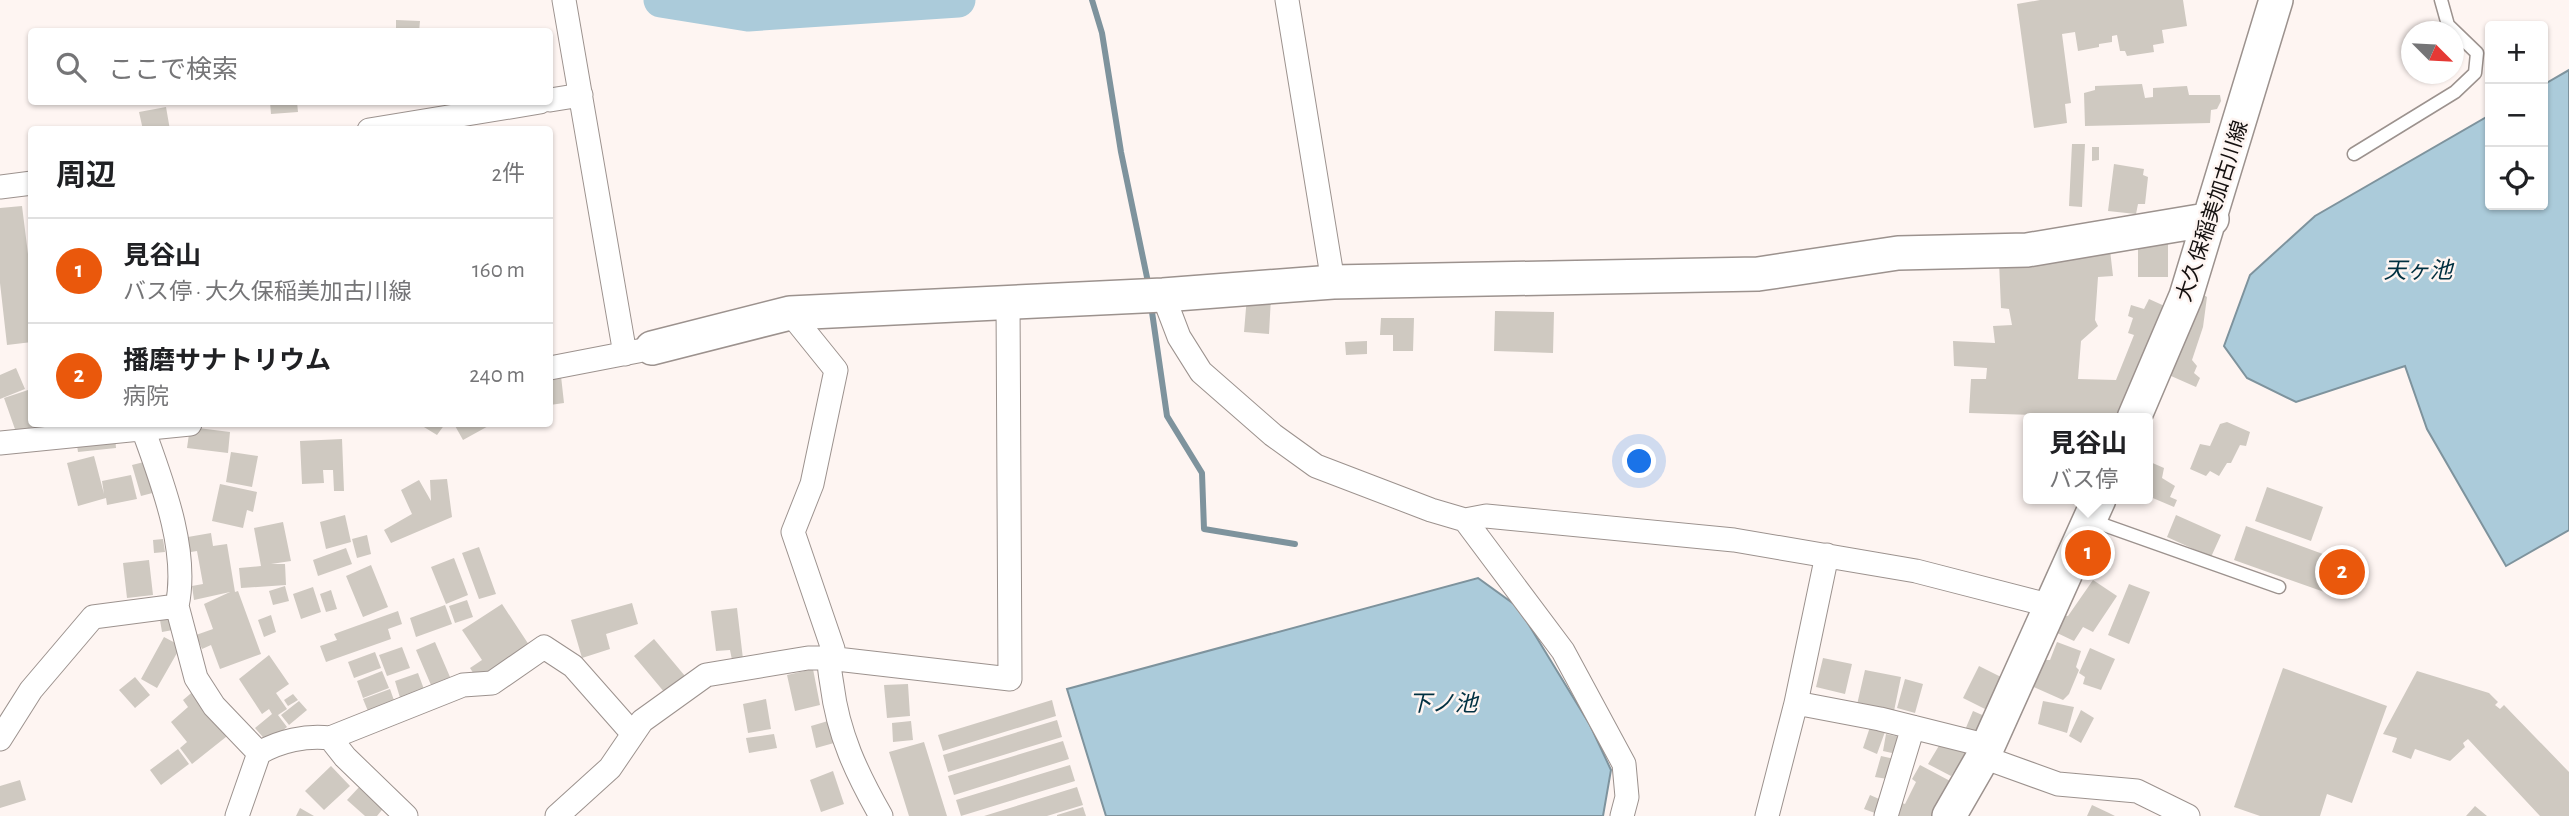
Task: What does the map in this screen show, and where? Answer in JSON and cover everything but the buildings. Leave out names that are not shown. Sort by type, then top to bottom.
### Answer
[{"type":"street","points":[[564,0],[581,95],[638,351]]},
{"type":"street","points":[[1287,0],[1333,282]]},
{"type":"street","name":"大久保稲美加古川線","points":[[2136,413],[2186,296],[2212,219],[2276,0]]},
{"type":"street","points":[[553,100],[581,95]]},
{"type":"street","points":[[393,126],[522,105]]},
{"type":"street","points":[[0,187],[28,184]]},
{"type":"street","points":[[553,367],[638,351],[790,313],[1150,295],[1333,282],[1758,274],[1898,253],[2027,250],[2212,219]]},
{"type":"street","points":[[1150,295],[1201,372],[1273,435],[1315,466],[1431,510],[1465,520],[1486,516],[1734,540],[1916,570],[2052,606]]},
{"type":"street","points":[[557,816],[610,768],[642,721],[706,675],[808,658],[828,658],[1010,679],[1008,301]]},
{"type":"street","points":[[790,313],[836,370],[812,484],[793,532],[833,649],[828,658],[835,715],[853,767],[881,816]]},
{"type":"street","points":[[0,443],[158,427],[181,587],[177,606],[196,678],[214,706],[258,753]]},
{"type":"street","points":[[1950,816],[1986,752],[2095,509]]},
{"type":"street","points":[[1465,520],[1563,651],[1624,764],[1627,797],[1622,816]]},
{"type":"street","points":[[1767,816],[1796,703],[1827,555]]},
{"type":"street","points":[[0,739],[31,690],[93,617],[177,606]]},
{"type":"street","points":[[237,816],[258,753],[273,745],[316,736],[330,738],[463,685],[492,683],[544,647],[573,666],[633,734]]},
{"type":"street","points":[[1796,703],[1913,727],[1986,752],[2058,784],[2137,791],[2188,816]]},
{"type":"street","points":[[1886,816],[1913,727]]},
{"type":"street","points":[[330,738],[345,757],[406,816]]},
{"type":"lane","points":[[2354,154],[2455,92],[2475,73],[2477,53],[2448,24],[2441,0]]},
{"type":"lane","points":[[2095,509],[2279,587]]},
{"type":"water","name":"天ヶ池","points":[[2569,70],[2569,530],[2506,566],[2427,429],[2405,366],[2296,402],[2247,378],[2224,346],[2250,275],[2315,216],[2485,118],[2485,210],[2548,210],[2548,82]]},
{"type":"water","name":"下ノ池","points":[[1478,578],[1518,607],[1590,725],[1611,770],[1603,816],[1106,816],[1067,689]]},
{"type":"waterway","points":[[661,0],[748,14],[958,0]]},
{"type":"waterway","points":[[1092,0],[1102,33],[1121,152],[1149,287]]},
{"type":"waterway","points":[[1151,305],[1167,416],[1202,473],[1204,529],[1295,544]]},
{"type":"place","name":"見谷山","points":[[2088,553]]},
{"type":"place","name":"播磨サナトリウム","points":[[2342,572]]}]
